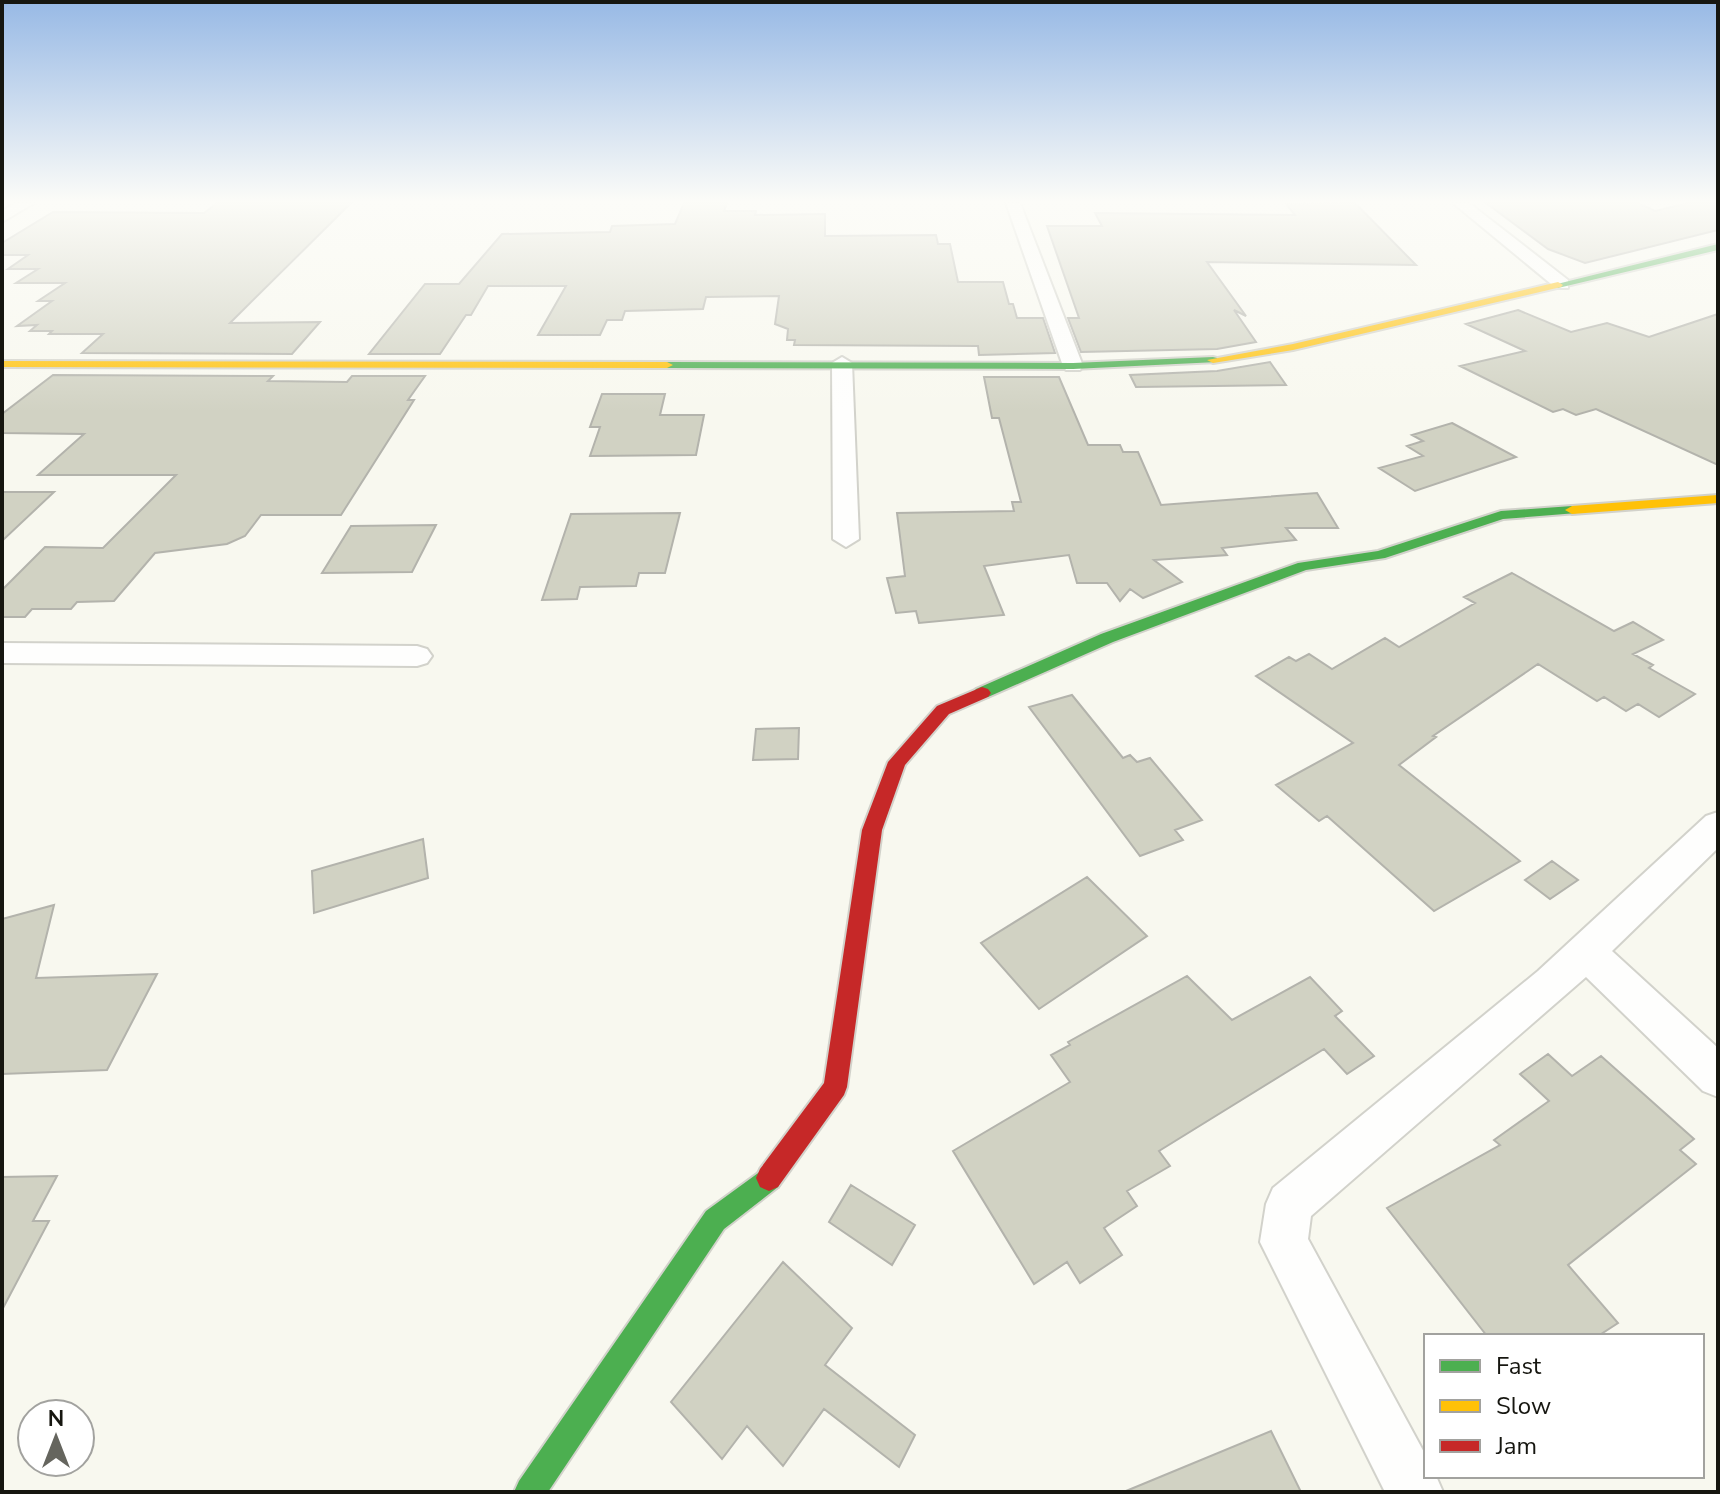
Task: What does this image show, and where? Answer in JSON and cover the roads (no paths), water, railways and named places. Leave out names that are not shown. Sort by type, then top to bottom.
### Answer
[{"type":"street","points":[[1039,273],[1073,366]]},
{"type":"street","points":[[1548,273],[1562,284]]},
{"type":"street","points":[[2,364],[842,363],[1073,366],[1217,360],[1293,347],[1610,273]]},
{"type":"street","points":[[842,363],[846,539]]},
{"type":"street","points":[[530,1492],[715,1220],[772,1176],[835,1087],[872,830],[897,762],[943,710],[1107,638],[1303,566],[1380,555],[1501,515],[1718,499]]},
{"type":"street","points":[[2,653],[417,656]]},
{"type":"street","points":[[1415,1492],[1284,1242],[1289,1204],[1552,984],[1584,950],[1718,826]]},
{"type":"street","points":[[1584,950],[1718,1076]]}]
